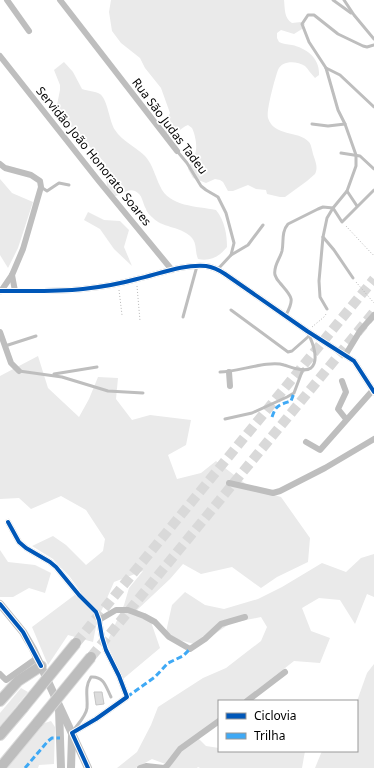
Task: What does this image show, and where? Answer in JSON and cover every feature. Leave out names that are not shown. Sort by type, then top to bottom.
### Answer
[{"type":"highway","points":[[0,735],[76,643]]},
{"type":"highway","points":[[0,768],[91,657]]},
{"type":"highway","points":[[0,701],[10,683],[41,667]]},
{"type":"main road","points":[[0,604],[23,632],[59,704],[88,768]]},
{"type":"main road","points":[[59,704],[61,768]]},
{"type":"main road","points":[[60,734],[66,731],[72,733]]},
{"type":"main road","points":[[71,768],[72,733]]},
{"type":"street","points":[[7,0],[29,31]]},
{"type":"street","name":"Rua São Judas Tadeu","points":[[60,0],[177,151]]},
{"type":"street","name":"Servidão João Honorato Soares","points":[[0,56],[93,174],[172,270]]},
{"type":"street","points":[[0,164],[5,168],[31,175],[40,181],[41,187],[26,240],[12,275],[0,291]]},
{"type":"street","points":[[0,291],[81,289],[118,284],[172,270],[197,266],[208,266],[218,269],[286,315],[308,334],[346,354],[354,361],[373,391],[346,418],[320,450],[306,442]]},
{"type":"street","points":[[12,275],[15,291]]},
{"type":"street","points":[[346,354],[360,331],[374,315]]},
{"type":"street","points":[[0,332],[11,363],[19,370]]},
{"type":"street","points":[[229,372],[230,386]]},
{"type":"street","points":[[342,381],[346,392],[338,409],[346,418]]},
{"type":"street","points":[[229,483],[273,493],[280,491],[325,468],[374,439]]},
{"type":"street","points":[[8,522],[19,542],[56,567],[79,595],[96,612],[106,650],[119,676],[127,697],[96,719],[72,733]]},
{"type":"street","points":[[99,620],[116,610],[128,610],[155,622],[169,637],[190,649],[205,639],[221,624],[245,617]]},
{"type":"street","points":[[0,674],[10,683],[41,667]]},
{"type":"street","points":[[248,700],[285,672]]},
{"type":"street","points":[[140,768],[146,766],[164,768],[180,750],[218,722]]},
{"type":"lane","points":[[333,0],[354,14]]},
{"type":"lane","points":[[344,0],[374,39]]},
{"type":"lane","points":[[327,309],[320,297],[319,281],[326,218],[347,190],[356,166],[356,155],[345,124],[338,110],[326,68],[305,34],[302,24],[308,15],[314,15],[342,36],[367,47],[374,45]]},
{"type":"lane","points":[[326,68],[340,75],[374,107]]},
{"type":"lane","points":[[312,124],[328,126],[345,124]]},
{"type":"lane","name":"Rua São Judas Tadeu","points":[[177,151],[187,163],[201,186],[218,196],[221,201],[234,243],[231,255]]},
{"type":"lane","points":[[341,153],[356,155],[363,158],[374,169]]},
{"type":"lane","points":[[41,187],[47,191],[59,183],[69,184]]},
{"type":"lane","points":[[347,190],[358,206]]},
{"type":"lane","points":[[333,208],[342,222],[374,190]]},
{"type":"lane","points":[[286,315],[291,305],[292,298],[277,280],[275,271],[282,253],[286,227],[288,224],[318,209],[323,207],[333,208]]},
{"type":"lane","points":[[218,269],[231,255],[248,245],[263,225]]},
{"type":"lane","points":[[323,237],[334,250],[353,278]]},
{"type":"lane","points":[[183,317],[197,266]]},
{"type":"lane","points":[[220,372],[229,372],[275,364],[302,369],[311,367],[314,362],[313,347],[308,334],[292,351],[288,352],[231,310]]},
{"type":"lane","points":[[5,346],[36,336]]},
{"type":"lane","points":[[50,374],[96,367]]},
{"type":"lane","points":[[225,419],[252,413],[288,397],[294,392],[302,369]]},
{"type":"lane","points":[[19,370],[50,374],[108,391],[143,394]]},
{"type":"lane","points":[[72,733],[87,709],[87,683],[91,677],[97,676],[101,679],[111,697]]},
{"type":"path","points":[[342,222],[373,254]]},
{"type":"path","points":[[353,278],[374,304]]},
{"type":"path","points":[[137,279],[140,321]]},
{"type":"path","points":[[118,284],[122,315]]},
{"type":"path","points":[[308,334],[324,318],[327,309]]},
{"type":"shaded area","points":[[111,0],[284,0],[285,13],[289,21],[292,23],[301,22],[305,24],[302,29],[294,34],[281,30],[277,33],[277,38],[279,42],[297,46],[307,51],[315,59],[319,69],[319,75],[315,78],[305,66],[298,63],[290,62],[283,64],[278,70],[271,94],[268,118],[275,128],[304,138],[309,142],[316,166],[315,174],[285,197],[267,194],[266,190],[256,189],[248,185],[233,191],[228,191],[223,182],[220,180],[215,179],[206,183],[193,178],[188,169],[195,154],[196,148],[192,128],[188,125],[171,136],[168,136],[162,130],[170,113],[161,88],[145,68],[140,58],[121,43],[112,31],[109,12]]},
{"type":"shaded area","points":[[64,62],[73,72],[82,89],[98,93],[103,97],[115,130],[121,137],[148,159],[164,193],[177,202],[216,210],[225,228],[227,238],[227,247],[221,253],[211,259],[198,259],[195,243],[192,238],[184,232],[154,219],[147,212],[141,197],[135,191],[126,191],[112,197],[107,189],[106,164],[60,115],[57,105],[60,85],[54,70]]},
{"type":"shaded area","points":[[0,179],[12,193],[33,202],[18,248],[8,268],[0,255]]},
{"type":"shaded area","points":[[88,212],[104,220],[120,221],[129,230],[124,247],[132,266],[114,249],[100,229],[84,220]]},
{"type":"shaded area","points":[[38,356],[48,388],[79,417],[89,399],[98,377],[118,378],[116,399],[132,420],[150,415],[191,420],[186,445],[168,455],[177,479],[201,473],[216,461],[251,488],[281,497],[310,538],[308,562],[277,577],[261,588],[232,567],[201,574],[183,564],[170,579],[137,610],[151,622],[160,648],[123,679],[108,646],[108,640],[124,605],[129,588],[143,571],[114,582],[97,621],[93,642],[68,635],[48,665],[32,627],[80,591],[70,577],[53,559],[32,546],[53,536],[66,545],[86,565],[103,551],[105,539],[86,510],[61,496],[31,509],[19,498],[0,499],[0,376]]},
{"type":"shaded area","points":[[0,550],[8,562],[35,565],[51,573],[45,593],[29,588],[13,597],[0,597]]},
{"type":"shaded area","points":[[374,554],[374,597],[367,594],[355,624],[340,600],[319,598],[302,608],[311,631],[330,638],[320,663],[294,661],[244,700],[218,700],[218,720],[197,737],[206,746],[218,748],[218,752],[305,752],[302,768],[170,768],[168,765],[152,759],[136,768],[117,768],[137,752],[151,725],[158,707],[203,678],[226,668],[261,641],[267,627],[261,617],[231,623],[198,645],[179,640],[166,632],[172,605],[185,592],[205,605],[224,609],[258,599],[282,587],[322,563],[346,572],[361,558]]},
{"type":"shaded area","points":[[374,664],[374,768],[315,768],[322,752],[358,752],[357,700],[367,673]]},
{"type":"shaded area","points":[[21,688],[28,692],[0,726],[0,713]]},
{"type":"shaded area","points":[[51,721],[55,727],[54,764],[39,765],[38,768],[6,768],[39,725]]},
{"type":"building","points":[[94,692],[102,692],[104,704],[96,705]]},
{"type":"tunnel","points":[[76,643],[374,279]]},
{"type":"tunnel","points":[[91,657],[374,312]]},
{"type":"marked path","points":[[272,417],[278,406],[291,401],[294,393]]},
{"type":"marked path","points":[[127,697],[155,677],[168,663],[183,656],[190,649]]},
{"type":"marked path","points":[[25,768],[48,741],[52,738],[60,738]]},
{"type":"cycle path","points":[[0,291],[52,291],[83,289],[124,282],[189,266],[211,267],[225,274],[307,331],[354,361],[374,392]]},
{"type":"cycle path","points":[[8,522],[19,542],[56,567],[79,595],[96,612],[106,650],[119,676],[127,697],[96,719],[72,733],[88,768]]},
{"type":"cycle path","points":[[0,604],[23,632],[41,666]]}]
